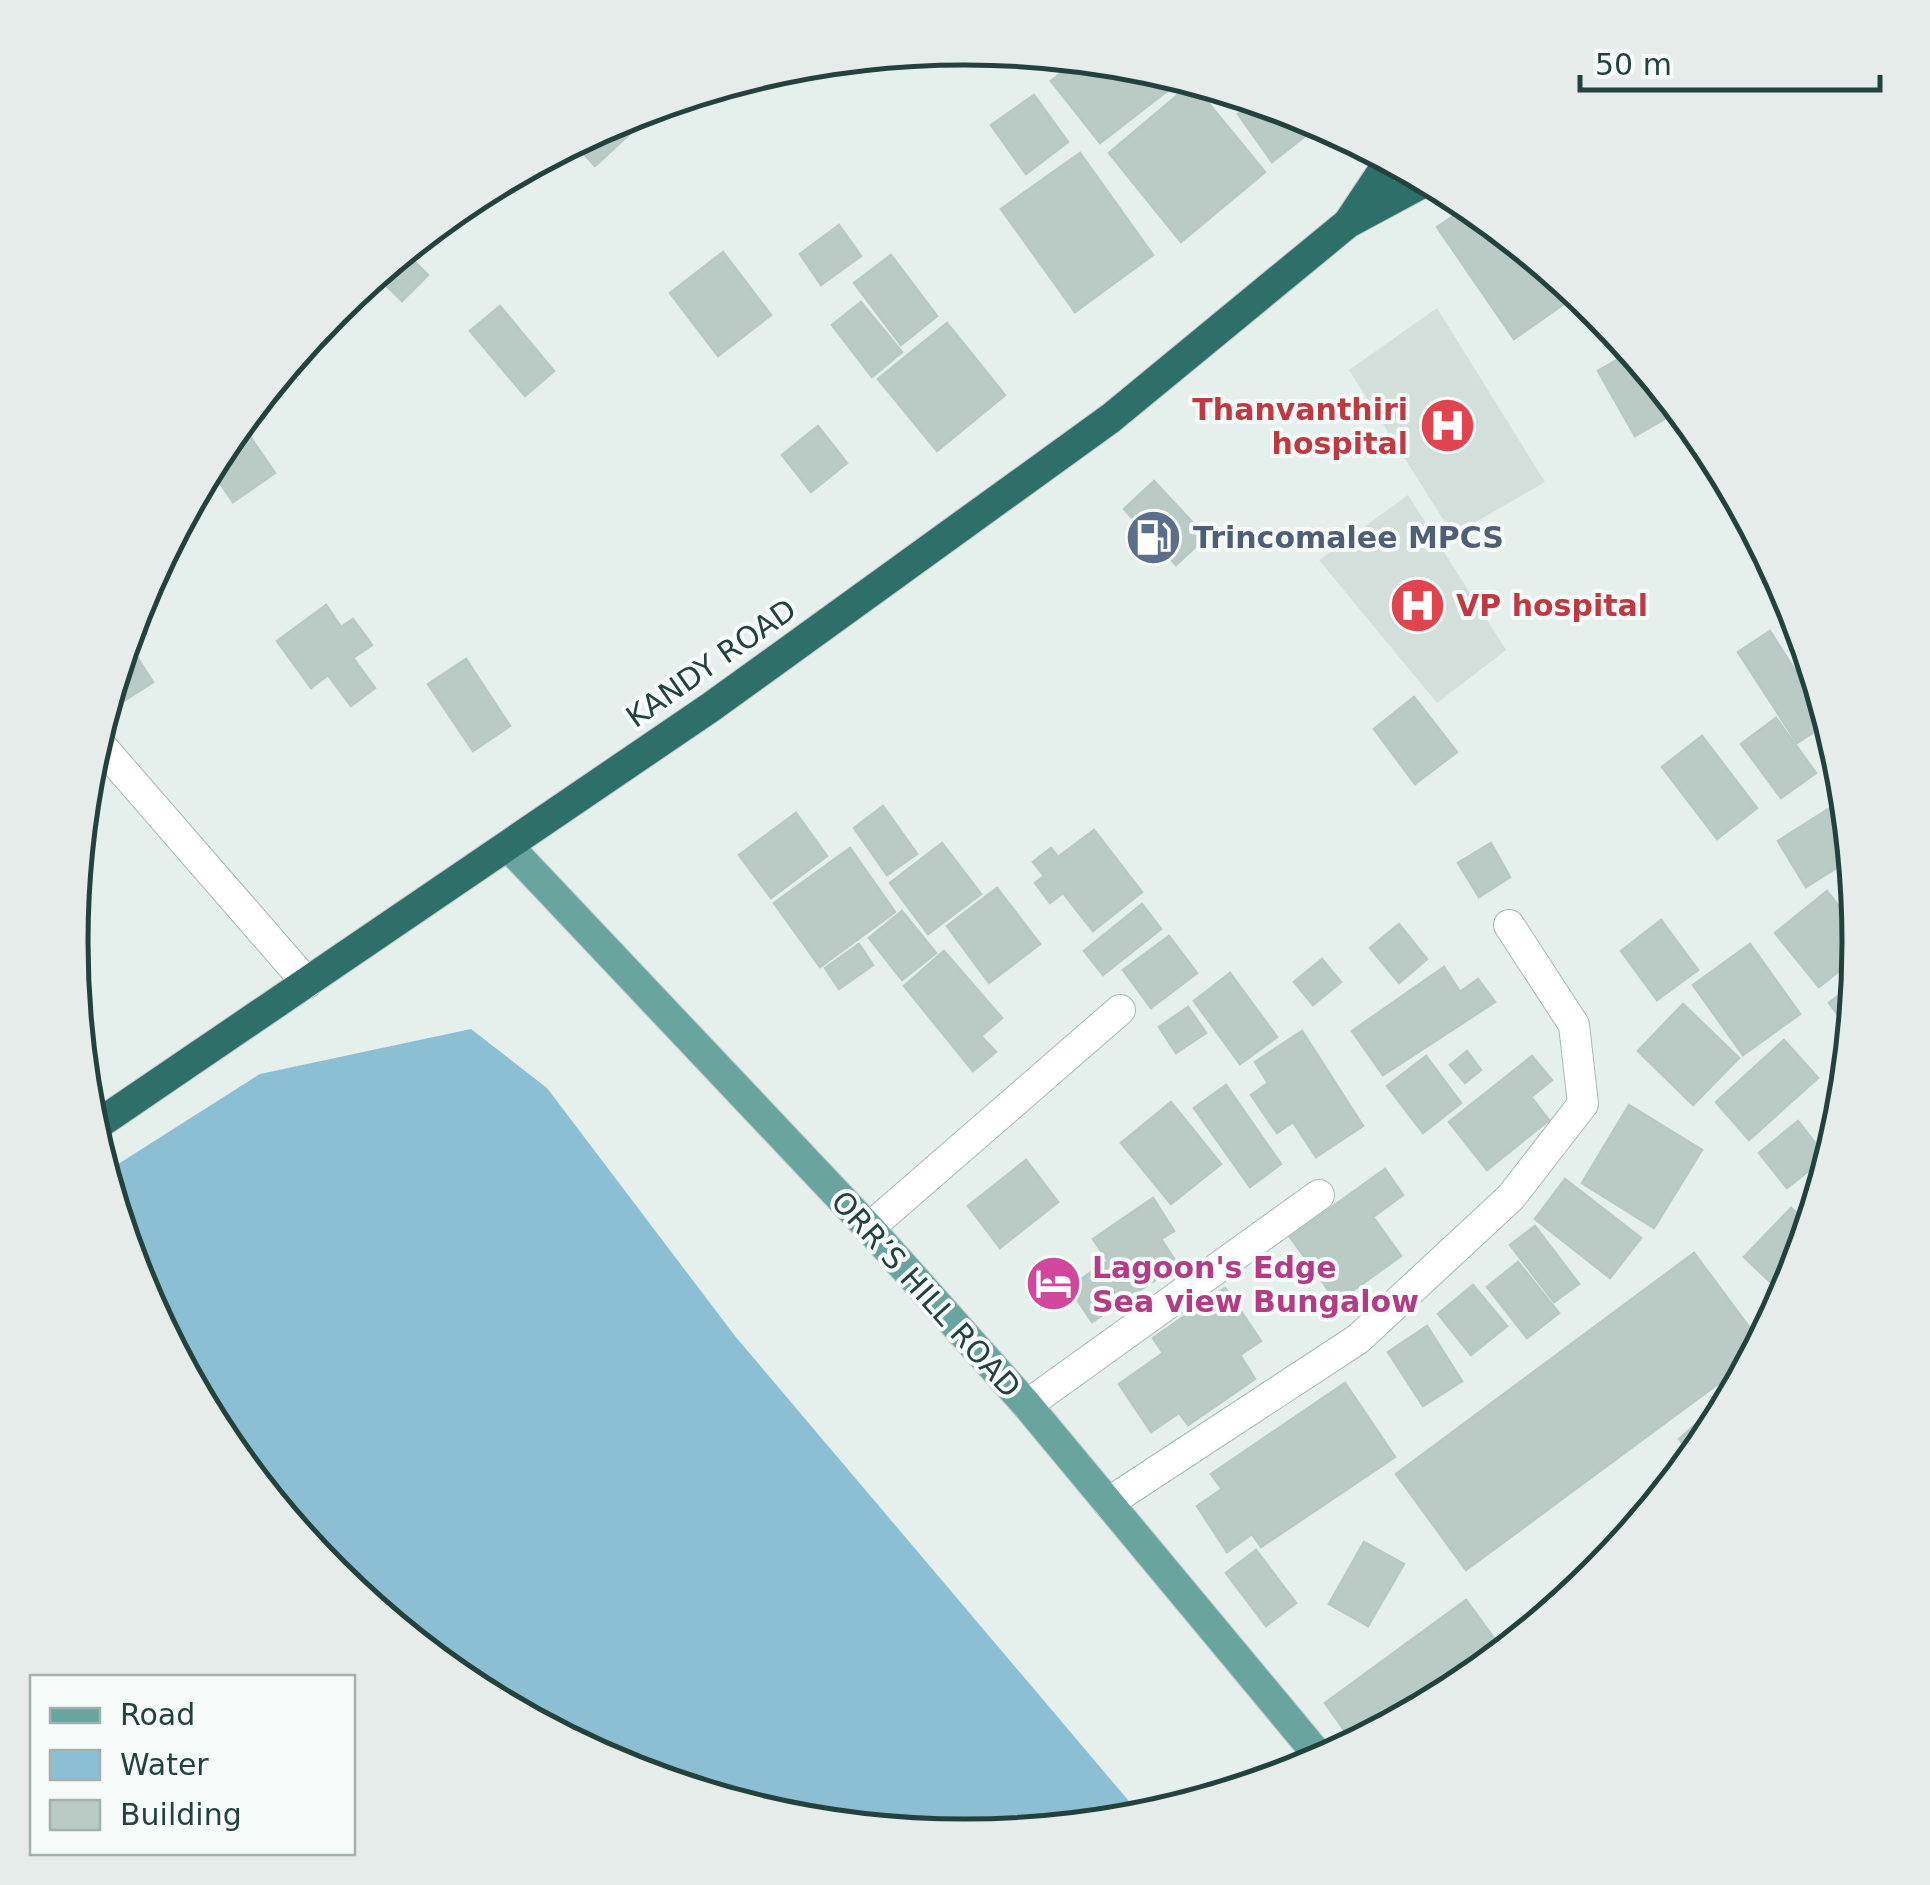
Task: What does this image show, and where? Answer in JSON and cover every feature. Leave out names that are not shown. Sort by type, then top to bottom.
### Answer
[{"type":"highway","name":"KANDY ROAD","points":[[1348,223],[1383,171]]},
{"type":"highway","name":"KANDY ROAD","points":[[105,1119],[712,707],[1111,418],[1348,223],[1413,188]]},
{"type":"main road","name":"ORR’S HILL ROAD","points":[[508,846],[869,1228],[1027,1405],[1312,1748]]},
{"type":"street","points":[[108,754],[307,984]]},
{"type":"street","points":[[1108,1503],[1358,1339],[1512,1197],[1583,1104],[1574,1025],[1509,925]]},
{"type":"street","points":[[869,1228],[1120,1010]]},
{"type":"street","points":[[1027,1405],[1319,1195]]},
{"type":"shaded area","name":"Thanvanthiri hospital","points":[[1437,308],[1545,482],[1453,535],[1349,370]]},
{"type":"shaded area","name":"VP hospital","points":[[1408,495],[1506,650],[1437,703],[1319,560]]},
{"type":"water","points":[[471,1029],[547,1088],[735,1336],[1131,1804],[1022,1818],[965,1820],[850,1812],[738,1790],[629,1753],[577,1730],[477,1672],[386,1602],[305,1521],[235,1430],[178,1331],[154,1278],[117,1170],[116,1165],[260,1074]]},
{"type":"building","points":[[1063,71],[1169,90],[1100,143],[1051,81]]},
{"type":"building","points":[[1181,92],[1205,99],[1265,172],[1181,242],[1109,153]]},
{"type":"building","points":[[1034,95],[1068,142],[1026,174],[991,125]]},
{"type":"building","points":[[1242,111],[1307,135],[1272,162],[1238,114]]},
{"type":"building","points":[[634,130],[595,166],[583,153]]},
{"type":"building","points":[[1080,153],[1153,255],[1075,312],[1001,209]]},
{"type":"building","points":[[1455,215],[1565,303],[1514,339],[1437,227]]},
{"type":"building","points":[[839,225],[861,256],[821,285],[800,254]]},
{"type":"building","points":[[723,252],[771,315],[718,356],[670,293]]},
{"type":"building","points":[[891,255],[937,316],[901,345],[854,283]]},
{"type":"building","points":[[413,260],[428,275],[402,301],[385,284]]},
{"type":"building","points":[[861,302],[902,352],[872,377],[832,325]]},
{"type":"building","points":[[500,306],[554,371],[525,396],[470,331]]},
{"type":"building","points":[[947,323],[1005,395],[937,451],[878,379]]},
{"type":"building","points":[[1620,358],[1668,417],[1635,436],[1598,371]]},
{"type":"building","points":[[818,426],[847,463],[811,492],[782,455]]},
{"type":"building","points":[[249,435],[275,473],[233,502],[219,481]]},
{"type":"building","points":[[1154,481],[1206,537],[1176,565],[1124,509]]},
{"type":"building","points":[[326,605],[341,627],[353,619],[372,645],[353,658],[375,688],[351,706],[328,675],[311,688],[277,641]]},
{"type":"building","points":[[1770,631],[1803,683],[1817,730],[1797,743],[1738,652]]},
{"type":"building","points":[[136,655],[153,682],[121,703]]},
{"type":"building","points":[[466,659],[510,726],[473,751],[428,684]]},
{"type":"building","points":[[1414,697],[1457,752],[1415,784],[1374,729]]},
{"type":"building","points":[[1776,718],[1816,773],[1781,798],[1741,744]]},
{"type":"building","points":[[1702,736],[1757,808],[1717,839],[1662,767]]},
{"type":"building","points":[[883,806],[917,854],[887,875],[854,828]]},
{"type":"building","points":[[1830,808],[1839,866],[1806,887],[1778,841]]},
{"type":"building","points":[[796,813],[827,856],[771,898],[739,855]]},
{"type":"building","points":[[1094,830],[1142,892],[1093,931],[1063,893],[1050,903],[1035,883],[1044,876],[1033,862],[1051,848],[1058,857]]},
{"type":"building","points":[[942,843],[981,894],[928,934],[890,883]]},
{"type":"building","points":[[1491,843],[1510,877],[1479,897],[1458,863]]},
{"type":"building","points":[[850,848],[895,912],[820,967],[774,903]]},
{"type":"building","points":[[997,888],[1040,944],[989,983],[947,926]]},
{"type":"building","points":[[1827,891],[1841,909],[1842,969],[1819,987],[1775,933]]},
{"type":"building","points":[[1142,904],[1161,929],[1103,975],[1084,951]]},
{"type":"building","points":[[902,911],[936,953],[902,980],[869,938]]},
{"type":"building","points":[[1661,920],[1698,970],[1657,1000],[1621,951]]},
{"type":"building","points":[[1399,924],[1427,959],[1399,983],[1370,948]]},
{"type":"building","points":[[1169,936],[1197,973],[1151,1008],[1123,970]]},
{"type":"building","points":[[859,944],[873,965],[839,989],[825,968]]},
{"type":"building","points":[[1750,944],[1800,1014],[1743,1055],[1693,985]]},
{"type":"building","points":[[944,951],[1002,1018],[981,1036],[996,1052],[973,1071],[904,986]]},
{"type":"building","points":[[1322,959],[1341,982],[1313,1005],[1294,982]]},
{"type":"building","points":[[1444,967],[1460,992],[1478,979],[1495,1002],[1383,1075],[1352,1031]]},
{"type":"building","points":[[1230,973],[1277,1037],[1240,1064],[1194,1001]]},
{"type":"building","points":[[1841,994],[1839,1017],[1829,1003]]},
{"type":"building","points":[[1683,1004],[1739,1058],[1693,1105],[1638,1051]]},
{"type":"building","points":[[1188,1007],[1206,1033],[1176,1053],[1159,1027]]},
{"type":"building","points":[[1302,1031],[1363,1126],[1316,1157],[1293,1122],[1277,1133],[1251,1095],[1268,1083],[1255,1062]]},
{"type":"building","points":[[1784,1040],[1818,1078],[1749,1140],[1716,1102]]},
{"type":"building","points":[[1467,1051],[1481,1070],[1465,1083],[1450,1065]]},
{"type":"building","points":[[1426,1056],[1461,1103],[1423,1133],[1387,1086]]},
{"type":"building","points":[[1532,1056],[1552,1080],[1531,1097],[1549,1120],[1487,1170],[1449,1122]]},
{"type":"building","points":[[1226,1085],[1281,1164],[1250,1187],[1194,1108]]},
{"type":"building","points":[[1171,1102],[1221,1164],[1171,1204],[1121,1143]]},
{"type":"building","points":[[1629,1105],[1702,1150],[1654,1228],[1582,1183]]},
{"type":"building","points":[[1798,1121],[1818,1147],[1814,1167],[1787,1188],[1759,1153]]},
{"type":"building","points":[[1026,1160],[1058,1202],[1000,1248],[968,1206]]},
{"type":"building","points":[[1385,1169],[1403,1195],[1373,1217],[1401,1256],[1337,1302],[1290,1237]]},
{"type":"building","points":[[1565,1179],[1641,1238],[1610,1278],[1535,1219]]},
{"type":"building","points":[[1153,1198],[1174,1231],[1161,1239],[1178,1265],[1092,1322],[1069,1287],[1108,1261],[1093,1239]]},
{"type":"building","points":[[1791,1208],[1799,1216],[1773,1285],[1744,1257]]},
{"type":"building","points":[[1535,1226],[1579,1284],[1554,1302],[1510,1245]]},
{"type":"building","points":[[1694,1253],[1752,1331],[1727,1377],[1466,1570],[1396,1474]]},
{"type":"building","points":[[1518,1262],[1559,1313],[1527,1338],[1487,1287]]},
{"type":"building","points":[[1473,1285],[1507,1326],[1471,1355],[1438,1314]]},
{"type":"building","points":[[1225,1288],[1261,1341],[1240,1355],[1255,1379],[1188,1425],[1179,1413],[1151,1432],[1119,1384],[1163,1353],[1153,1338]]},
{"type":"building","points":[[1427,1326],[1462,1381],[1423,1406],[1388,1352]]},
{"type":"building","points":[[1345,1383],[1395,1457],[1261,1547],[1252,1534],[1227,1552],[1197,1506],[1222,1489],[1211,1474]]},
{"type":"building","points":[[1702,1418],[1684,1445],[1679,1439]]},
{"type":"building","points":[[1364,1542],[1404,1564],[1368,1626],[1329,1604]]},
{"type":"building","points":[[1256,1550],[1296,1603],[1266,1626],[1226,1573]]},
{"type":"building","points":[[1466,1600],[1496,1641],[1453,1672],[1346,1733],[1325,1703]]},
{"type":"place","name":"Thanvanthiri hospital","points":[[1447,426]]},
{"type":"place","name":"Trincomalee MPCS","points":[[1154,537]]},
{"type":"place","name":"VP hospital","points":[[1417,605]]},
{"type":"place","name":"Lagoon's Edge Sea view Bungalow","points":[[1053,1284]]}]
